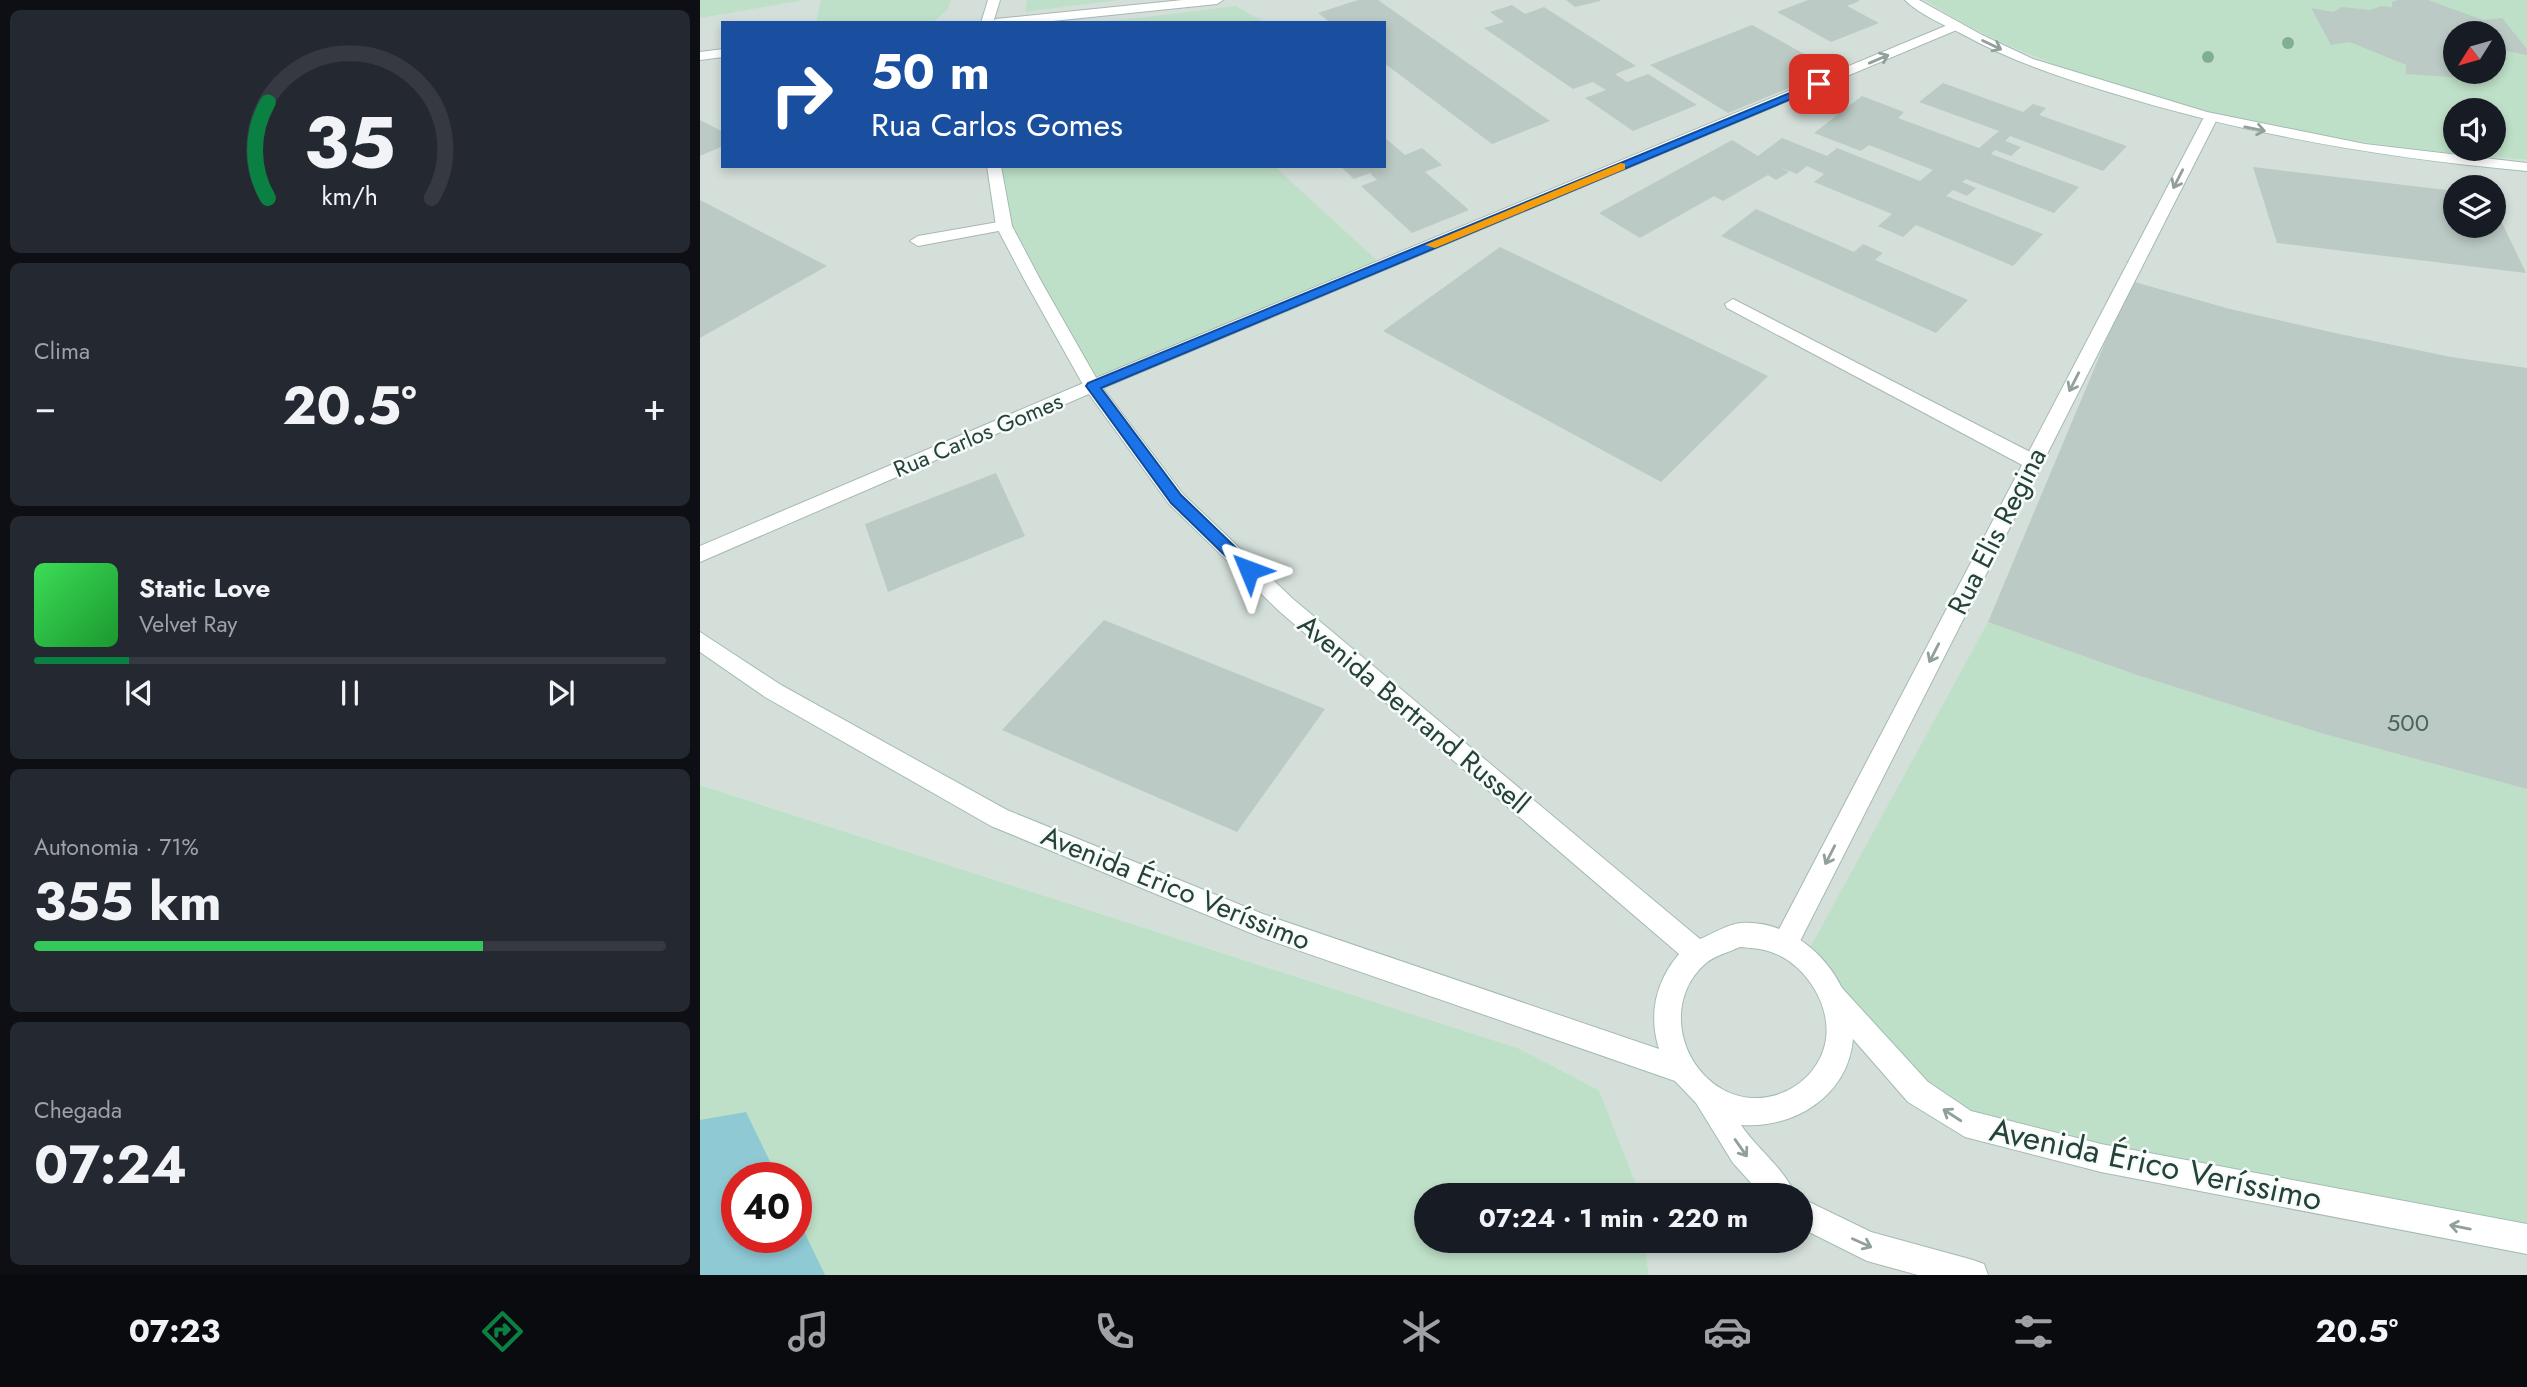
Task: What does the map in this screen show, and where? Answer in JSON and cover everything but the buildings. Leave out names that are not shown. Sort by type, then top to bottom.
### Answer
[{"type":"street","points":[[988,21],[995,0]]},
{"type":"street","points":[[1015,21],[1217,0]]},
{"type":"street","points":[[1911,0],[1955,26],[2021,59],[2210,119],[2254,129],[2446,160],[2527,167]]},
{"type":"street","name":"Rua Carlos Gomes","points":[[700,554],[1093,386],[1955,26]]},
{"type":"street","points":[[700,56],[721,53]]},
{"type":"street","name":"Rua Elis Regina","points":[[1784,944],[2210,119]]},
{"type":"street","name":"Avenida Bertrand Russell","points":[[995,168],[1004,226],[1093,386],[1176,499],[1286,605],[1696,952]]},
{"type":"street","points":[[918,241],[1004,226]]},
{"type":"street","points":[[1733,304],[2033,462]]},
{"type":"street","name":"Avenida Érico Veríssimo","points":[[700,641],[773,691],[999,818],[1263,926],[1682,1070]]},
{"type":"street","points":[[1707,1096],[1736,1109],[1768,1112],[1797,1103],[1821,1084],[1835,1058],[1840,1028],[1834,998],[1822,976],[1805,957],[1784,944],[1762,937],[1739,935],[1716,940],[1696,952],[1679,970],[1669,992],[1665,1018],[1670,1045],[1682,1070],[1707,1096],[1744,1153],[1771,1183]]},
{"type":"street","name":"Avenida Érico Veríssimo","points":[[1834,998],[1918,1093],[1965,1123],[2101,1158],[2527,1240]]},
{"type":"street","points":[[1813,1219],[1867,1247],[1973,1275]]},
{"type":"shaded area","points":[[700,0],[1924,0],[1954,17],[2443,153],[2443,161],[2527,160],[2527,1275],[1649,1275],[1646,1253],[1813,1253],[1813,1183],[1636,1183],[1599,1090],[1518,1048],[700,785]]},
{"type":"green space","points":[[700,0],[805,0],[700,18]]},
{"type":"green space","points":[[821,0],[951,0],[948,9],[934,21],[816,21]]},
{"type":"green space","points":[[1027,0],[1119,0],[1025,12]]},
{"type":"green space","points":[[1924,0],[2527,0],[2527,160],[2506,158],[2506,98],[2443,98],[2443,152],[2392,146],[2324,136],[2192,108],[2062,67],[1970,27]]},
{"type":"green space","points":[[1236,6],[1262,21],[1113,21]]},
{"type":"green space","points":[[998,168],[1276,168],[1382,265],[1092,386],[1004,226]]},
{"type":"green space","points":[[1988,622],[2134,674],[2324,734],[2527,789],[2527,1238],[1965,1123],[1805,957]]},
{"type":"green space","points":[[700,785],[1518,1048],[1599,1090],[1636,1183],[1414,1183],[1414,1253],[1646,1253],[1649,1275],[700,1275]]},
{"type":"water","points":[[746,1112],[770,1162],[721,1162],[721,1253],[812,1253],[812,1248],[825,1275],[700,1275],[700,1120]]},
{"type":"slow traffic","points":[[1431,245],[1621,166]]},
{"type":"route","points":[[1249,570],[1176,499],[1093,386],[1819,84]]}]
